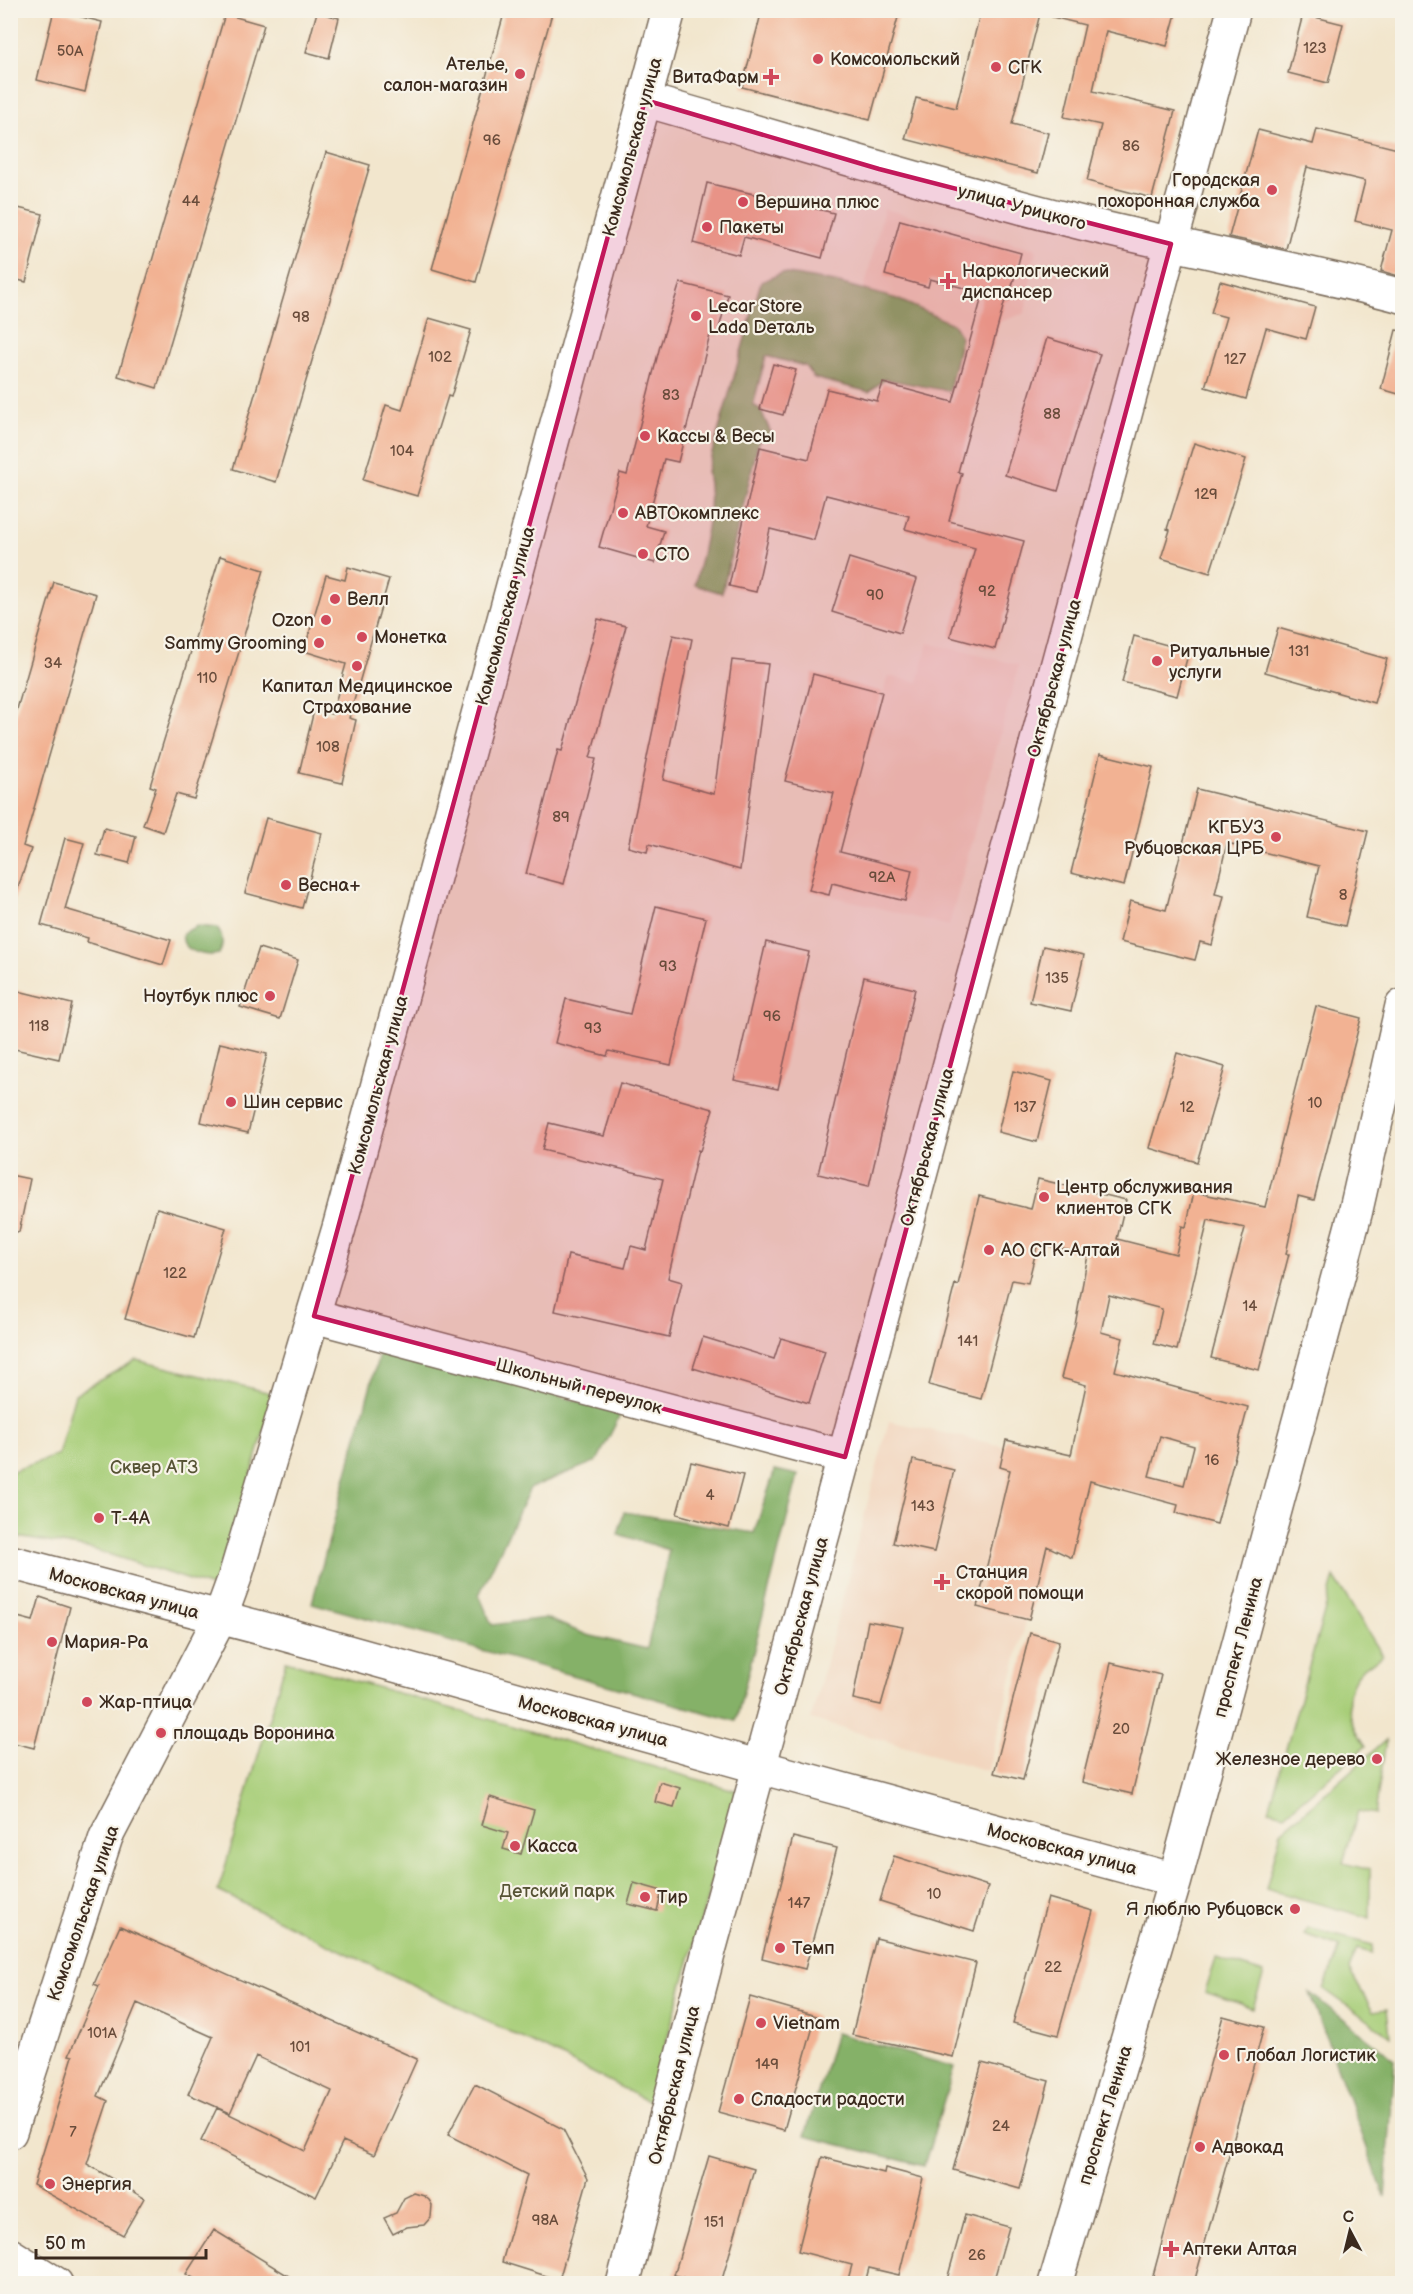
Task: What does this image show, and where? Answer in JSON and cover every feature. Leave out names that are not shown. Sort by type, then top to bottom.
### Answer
[{"type":"main road","name":"Комсомольская улица","points":[[10,2132],[106,1837],[220,1618],[235,1577],[314,1316],[669,10]]},
{"type":"main road","name":"Октябрьская улица","points":[[623,2283],[710,1947],[845,1456],[1234,10]]},
{"type":"main road","name":"улица Урицкого","points":[[645,100],[879,169],[1067,219],[1171,244],[1344,280],[1402,296]]},
{"type":"main road","name":"проспект Ленина","points":[[1055,2283],[1175,1880],[1355,1214],[1402,1006]]},
{"type":"main road","name":"Школьный переулок","points":[[314,1316],[845,1456]]},
{"type":"main road","name":"Московская улица","points":[[10,1562],[280,1633],[1175,1880]]},
{"type":"main road","points":[[15,2263],[56,2283]]},
{"type":"highlighted area","points":[[645,100],[879,169],[1171,244],[845,1457],[314,1316]]},
{"type":"shaded area","name":"Наркологический диспансер","points":[[884,209],[1036,249],[1025,313],[999,322],[995,329],[974,324],[956,402],[844,369]]},
{"type":"shaded area","points":[[928,643],[1019,665],[949,926],[829,895],[888,676],[918,682]]},
{"type":"shaded area","name":"Станция скорой помощи","points":[[889,1421],[1067,1460],[988,1771],[811,1719]]},
{"type":"green space","points":[[782,273],[835,282],[897,299],[953,324],[961,337],[949,391],[885,379],[869,392],[814,378],[805,366],[766,356],[753,405],[760,409],[773,437],[759,440],[722,593],[695,585],[709,514],[707,471],[761,282]]},
{"type":"green space","points":[[197,926],[217,928],[222,941],[219,954],[206,955],[194,951],[185,944],[183,933]]},
{"type":"green space","points":[[381,1347],[621,1413],[597,1461],[530,1488],[479,1595],[492,1625],[546,1618],[587,1635],[647,1649],[669,1550],[618,1534],[624,1512],[754,1533],[775,1470],[798,1475],[736,1721],[312,1603]]},
{"type":"green space","name":"Сквер АТЗ","points":[[136,1360],[275,1394],[218,1589],[92,1549],[11,1536],[10,1472],[58,1455],[75,1394]]},
{"type":"green space","points":[[1334,1577],[1383,1656],[1363,1669],[1351,1688],[1349,1698],[1351,1717],[1366,1746],[1285,1814],[1269,1810]]},
{"type":"green space","name":"Детский парк","points":[[286,1661],[738,1791],[649,2102],[568,2060],[218,1891]]},
{"type":"green space","points":[[1386,1740],[1375,1814],[1358,1811],[1343,1863],[1370,1870],[1370,1918],[1266,1889],[1281,1832]]},
{"type":"green space","points":[[1308,1928],[1373,1945],[1372,1953],[1357,1949],[1349,1970],[1373,2011],[1387,2009],[1390,2036],[1324,1989],[1340,1947],[1305,1935]]},
{"type":"green space","points":[[1216,1958],[1264,1973],[1253,2008],[1205,1992]]},
{"type":"green space","points":[[1310,1993],[1395,2060],[1385,2197]]},
{"type":"green space","points":[[836,2033],[954,2067],[924,2166],[805,2136]]},
{"type":"building","points":[[54,10],[102,22],[85,92],[37,80]]},
{"type":"building","points":[[505,10],[553,10],[476,282],[432,269]]},
{"type":"building","name":"Комсомольский","points":[[762,10],[900,10],[870,120],[742,87]]},
{"type":"building","name":"СГК","points":[[981,10],[1041,10],[1012,124],[1048,133],[1038,173],[905,139],[916,98],[956,108]]},
{"type":"building","points":[[1053,10],[1177,10],[1167,46],[1106,31],[1093,91],[1175,111],[1152,198],[1087,181],[1101,125],[1064,117],[1085,25],[1052,17]]},
{"type":"building","points":[[317,12],[339,18],[329,58],[306,52]]},
{"type":"building","points":[[225,14],[264,25],[157,388],[118,376]]},
{"type":"building","points":[[1303,14],[1343,24],[1328,83],[1288,73]]},
{"type":"building","points":[[1317,129],[1402,150],[1402,277],[1381,271],[1392,230],[1355,221],[1365,181],[1307,167],[1286,249],[1229,237],[1258,130],[1313,144]]},
{"type":"building","points":[[326,152],[370,165],[276,482],[233,469]]},
{"type":"building","points":[[707,183],[834,213],[822,258],[744,237],[739,255],[693,243]]},
{"type":"building","points":[[10,206],[43,214],[26,282],[10,278]]},
{"type":"building","points":[[900,220],[1021,253],[1008,301],[1005,300],[958,472],[962,473],[949,521],[1024,541],[995,649],[950,637],[975,548],[905,529],[909,516],[826,495],[814,540],[770,529],[756,592],[729,586],[760,447],[809,459],[827,389],[877,401],[883,383],[953,402],[983,293],[930,279],[928,287],[885,275]]},
{"type":"building","points":[[1220,281],[1315,307],[1306,339],[1266,328],[1246,399],[1205,387],[1226,317],[1211,313]]},
{"type":"building","points":[[680,283],[728,295],[717,336],[710,335],[678,462],[664,459],[646,526],[664,531],[655,563],[599,547],[620,473],[627,475],[660,346]]},
{"type":"building","points":[[429,318],[471,330],[417,496],[363,480],[386,405],[402,410]]},
{"type":"building","points":[[1396,330],[1402,331],[1402,395],[1381,389]]},
{"type":"building","points":[[1047,338],[1100,354],[1058,491],[1005,475]]},
{"type":"building","points":[[773,364],[796,370],[783,415],[760,409]]},
{"type":"building","points":[[1194,443],[1246,459],[1210,573],[1161,558],[1170,530],[1167,529]]},
{"type":"building","points":[[220,556],[264,570],[194,799],[176,794],[163,832],[143,825],[156,788],[150,786]]},
{"type":"building","points":[[849,558],[917,579],[900,633],[832,612]]},
{"type":"building","points":[[348,567],[389,579],[349,718],[356,720],[342,783],[299,773],[314,710],[332,714],[346,664],[304,651],[326,575],[345,580]]},
{"type":"building","points":[[54,582],[96,594],[23,846],[31,849],[14,900],[10,899],[10,733]]},
{"type":"building","points":[[598,619],[626,626],[590,758],[596,759],[564,884],[526,874],[558,750],[562,751]]},
{"type":"building","points":[[1278,628],[1387,659],[1374,703],[1265,672]]},
{"type":"building","points":[[673,635],[692,639],[663,780],[714,794],[732,660],[768,664],[740,870],[649,844],[647,852],[628,847]]},
{"type":"building","name":"Ритуальные услуги","points":[[1134,636],[1189,651],[1177,696],[1122,682]]},
{"type":"building","points":[[813,674],[882,692],[840,852],[912,870],[905,901],[832,883],[829,895],[809,890],[834,793],[785,781]]},
{"type":"building","name":"КГБУЗ Рубцовская ЦРБ","points":[[1100,754],[1153,767],[1124,886],[1071,873]]},
{"type":"building","points":[[1197,789],[1368,831],[1345,926],[1307,917],[1319,866],[1227,843],[1215,894],[1224,896],[1212,945],[1200,942],[1195,960],[1120,942],[1130,901],[1166,910]]},
{"type":"building","points":[[266,818],[322,833],[302,908],[245,893]]},
{"type":"building","points":[[104,828],[136,836],[129,863],[97,855]]},
{"type":"building","points":[[65,838],[84,843],[65,909],[171,940],[163,965],[87,942],[88,938],[41,925]]},
{"type":"building","points":[[656,906],[706,918],[671,1065],[609,1051],[607,1056],[555,1043],[566,999],[630,1014]]},
{"type":"building","points":[[766,942],[809,952],[778,1089],[734,1080]]},
{"type":"building","points":[[1043,946],[1084,955],[1071,1011],[1030,1002]]},
{"type":"building","points":[[259,948],[298,960],[280,1019],[240,1007]]},
{"type":"building","points":[[864,977],[915,989],[869,1186],[818,1174]]},
{"type":"building","points":[[10,989],[72,1004],[59,1059],[10,1048]]},
{"type":"building","points":[[1316,1006],[1361,1018],[1314,1200],[1298,1196],[1286,1254],[1289,1254],[1259,1370],[1211,1358],[1245,1228],[1208,1220],[1177,1350],[1154,1344],[1162,1309],[1109,1295],[1101,1332],[1123,1338],[1115,1371],[1248,1407],[1217,1524],[1176,1513],[1178,1505],[1090,1481],[1072,1558],[1047,1546],[1029,1620],[977,1607],[1010,1470],[1000,1467],[1006,1440],[1071,1455],[1086,1385],[1061,1378],[1075,1325],[1088,1255],[1038,1243],[1028,1283],[1012,1280],[981,1399],[929,1385],[955,1284],[958,1285],[979,1196],[1031,1209],[1038,1179],[1126,1200],[1117,1239],[1176,1254],[1182,1226],[1186,1227],[1194,1192],[1265,1207]],"holes":[[[1160,1436],[1194,1446],[1184,1485],[1149,1476]]]},
{"type":"building","points":[[220,1043],[267,1054],[248,1133],[201,1122]]},
{"type":"building","points":[[1177,1053],[1225,1067],[1197,1162],[1149,1148]]},
{"type":"building","points":[[1013,1071],[1052,1081],[1037,1142],[998,1132]]},
{"type":"building","points":[[620,1083],[713,1109],[700,1151],[698,1150],[668,1278],[682,1282],[669,1337],[555,1311],[568,1255],[625,1268],[631,1246],[646,1250],[663,1179],[542,1150],[549,1123],[604,1136]]},
{"type":"building","points":[[10,1175],[30,1179],[19,1232],[10,1231]]},
{"type":"building","points":[[157,1208],[226,1228],[194,1338],[125,1319]]},
{"type":"building","points":[[703,1337],[774,1359],[781,1338],[825,1351],[809,1403],[693,1368]]},
{"type":"building","points":[[913,1460],[954,1470],[934,1552],[893,1543]]},
{"type":"building","points":[[691,1462],[743,1475],[729,1528],[677,1514]]},
{"type":"building","points":[[40,1597],[70,1607],[34,1748],[10,1742],[10,1615],[33,1621]]},
{"type":"building","points":[[868,1621],[903,1627],[881,1705],[853,1699]]},
{"type":"building","points":[[1030,1633],[1059,1641],[1023,1780],[994,1773]]},
{"type":"building","points":[[1111,1663],[1161,1675],[1132,1794],[1082,1782]]},
{"type":"building","points":[[660,1782],[680,1788],[674,1807],[655,1802]]},
{"type":"building","points":[[490,1797],[534,1810],[521,1854],[503,1849],[508,1833],[482,1825]]},
{"type":"building","points":[[793,1837],[837,1848],[805,1969],[762,1958]]},
{"type":"building","points":[[894,1856],[988,1886],[974,1931],[880,1901]]},
{"type":"building","name":"Тир","points":[[634,1883],[662,1891],[657,1911],[628,1904]]},
{"type":"building","points":[[1048,1898],[1093,1911],[1058,2035],[1013,2023]]},
{"type":"building","points":[[120,1926],[417,2059],[374,2155],[343,2141],[316,2197],[201,2141],[217,2108],[305,2151],[332,2091],[256,2056],[230,2113],[188,2094],[213,2037],[137,2003],[98,2096],[108,2101],[87,2164],[144,2198],[123,2235],[33,2185],[73,2056],[69,2055],[99,1986],[94,1984]]},
{"type":"building","points":[[876,1938],[976,1963],[953,2057],[852,2035]]},
{"type":"building","points":[[750,1997],[816,2016],[784,2130],[718,2112]]},
{"type":"building","points":[[1223,2016],[1264,2027],[1194,2283],[1151,2283]]},
{"type":"building","points":[[982,2063],[1049,2081],[1020,2189],[953,2170]]},
{"type":"building","points":[[475,2084],[563,2129],[588,2178],[559,2280],[502,2262],[527,2175],[448,2135]]},
{"type":"building","points":[[709,2156],[754,2169],[721,2283],[706,2283],[674,2275]]},
{"type":"building","points":[[822,2157],[884,2173],[885,2168],[923,2178],[899,2275],[869,2268],[865,2283],[847,2283],[852,2265],[798,2251]]},
{"type":"building","points":[[414,2193],[429,2200],[432,2205],[431,2217],[424,2225],[407,2227],[393,2234],[384,2218],[396,2213],[404,2198]]},
{"type":"building","points":[[965,2215],[1009,2227],[993,2283],[946,2283]]},
{"type":"building","points":[[214,2230],[300,2283],[202,2283],[186,2274]]},
{"type":"place","name":"Комсомольский","points":[[818,59]]},
{"type":"place","name":"СГК","points":[[996,67]]},
{"type":"place","name":"Ателье, салон-магазин","points":[[520,74]]},
{"type":"place","name":"ВитаФарм","points":[[771,77]]},
{"type":"place","name":"Городская похоронная служба","points":[[1272,190]]},
{"type":"place","name":"Вершина плюс","points":[[743,202]]},
{"type":"place","name":"Пакеты","points":[[707,227]]},
{"type":"place","name":"Наркологический диспансер","points":[[948,281]]},
{"type":"place","name":"Lecar Store Lada Dеталь","points":[[696,316]]},
{"type":"place","name":"Кассы & Весы","points":[[645,436]]},
{"type":"place","name":"АВТОкомплекс","points":[[623,513]]},
{"type":"place","name":"СТО","points":[[643,554]]},
{"type":"place","name":"Велл","points":[[335,599]]},
{"type":"place","name":"Ozon","points":[[326,620]]},
{"type":"place","name":"Монетка","points":[[362,637]]},
{"type":"place","name":"Sammy Grooming","points":[[319,643]]},
{"type":"place","name":"Ритуальные услуги","points":[[1157,661]]},
{"type":"place","name":"Капитал Медицинское Страхование","points":[[357,666]]},
{"type":"place","name":"КГБУЗ Рубцовская ЦРБ","points":[[1276,837]]},
{"type":"place","name":"Весна+","points":[[286,885]]},
{"type":"place","name":"Ноутбук плюс","points":[[270,996]]},
{"type":"place","name":"Шин сервис","points":[[231,1102]]},
{"type":"place","name":"Центр обслуживания клиентов СГК","points":[[1044,1197]]},
{"type":"place","name":"АО СГК-Алтай","points":[[989,1250]]},
{"type":"place","name":"Т-4А","points":[[99,1518]]},
{"type":"place","name":"Станция скорой помощи","points":[[942,1582]]},
{"type":"place","name":"Мария-Ра","points":[[52,1642]]},
{"type":"place","name":"Жар-птица","points":[[87,1702]]},
{"type":"place","name":"площадь Воронина","points":[[161,1733]]},
{"type":"place","name":"Железное дерево","points":[[1377,1759]]},
{"type":"place","name":"Касса","points":[[515,1846]]},
{"type":"place","name":"Тир","points":[[645,1897]]},
{"type":"place","name":"Я люблю Рубцовск","points":[[1295,1909]]},
{"type":"place","name":"Темп","points":[[780,1948]]},
{"type":"place","name":"Vietnam","points":[[761,2023]]},
{"type":"place","name":"Глобал Логистик","points":[[1224,2055]]},
{"type":"place","name":"Сладости радости","points":[[739,2099]]},
{"type":"place","name":"Адвокад","points":[[1200,2147]]},
{"type":"place","name":"Энергия","points":[[50,2184]]},
{"type":"place","name":"Аптеки Алтая","points":[[1171,2249]]}]
